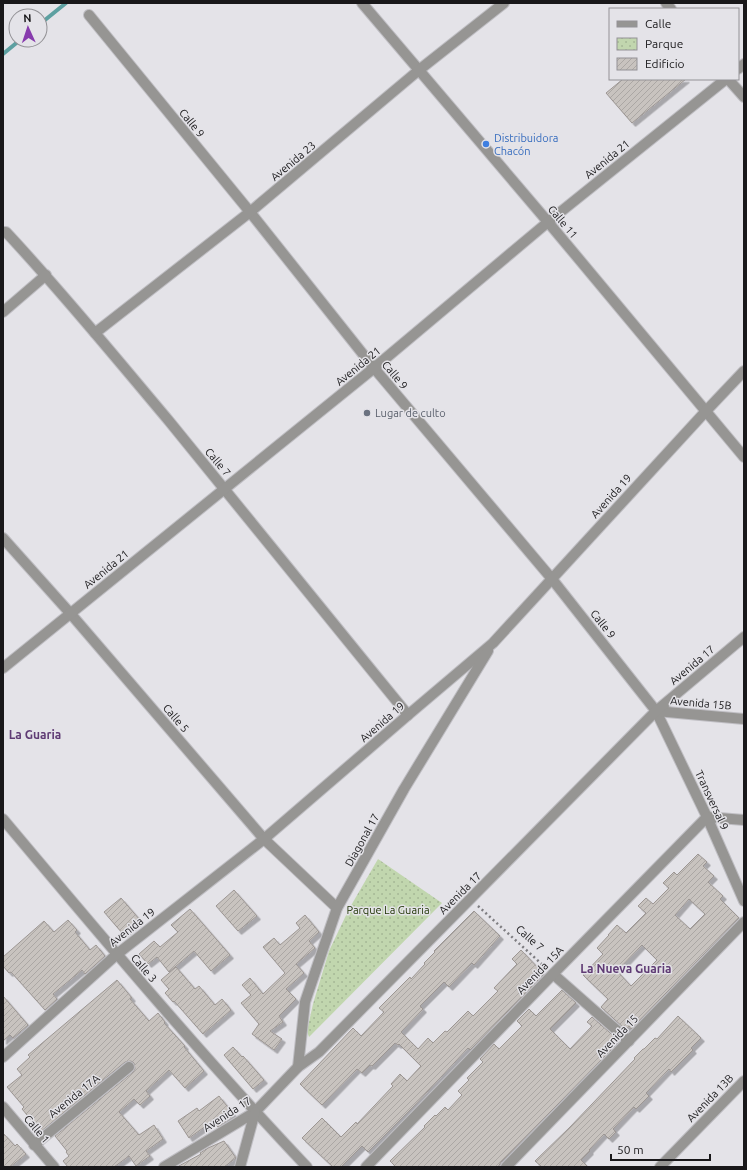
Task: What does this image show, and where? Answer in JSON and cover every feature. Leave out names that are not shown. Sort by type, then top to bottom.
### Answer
[{"type":"street","name":"Calle 11","points":[[362,3],[548,222],[744,457]]},
{"type":"street","name":"Avenida 23","points":[[96,333],[250,212],[419,70],[504,3]]},
{"type":"street","name":"Calle 9","points":[[88,16],[250,212],[374,368],[552,579],[656,711]]},
{"type":"street","name":"Avenida 21","points":[[3,668],[374,368],[548,222],[726,80]]},
{"type":"street","points":[[728,80],[744,97]]},
{"type":"street","name":"Calle 7","points":[[3,232],[6,232],[46,275],[96,333],[225,489],[408,715]]},
{"type":"street","points":[[3,312],[46,275]]},
{"type":"street","name":"Avenida 19","points":[[3,1057],[116,955],[264,839],[493,643],[744,371]]},
{"type":"street","name":"Calle 5","points":[[3,538],[70,613],[264,839],[337,908]]},
{"type":"street","name":"Avenida 17","points":[[164,1167],[255,1112],[298,1067],[319,1052],[656,711],[744,637]]},
{"type":"street","name":"Diagonal 17","points":[[298,1067],[305,1002],[337,908],[404,789],[493,643]]},
{"type":"street","name":"Avenida 15B","points":[[656,711],[744,719]]},
{"type":"street","name":"Transversal 9","points":[[656,711],[707,817],[744,901]]},
{"type":"street","points":[[707,817],[744,820]]},
{"type":"street","name":"Avenida 15A","points":[[366,1167],[707,817]]},
{"type":"street","name":"Calle 3","points":[[3,820],[116,955],[255,1112],[307,1167]]},
{"type":"street","name":"Avenida 15","points":[[506,1167],[744,922]]},
{"type":"street","points":[[553,974],[629,1041]]},
{"type":"street","name":"Avenida 17A","points":[[34,1145],[129,1066]]},
{"type":"street","name":"Avenida 13B","points":[[660,1167],[744,1080]]},
{"type":"street","name":"Calle 1","points":[[3,1107],[54,1167]]},
{"type":"street","points":[[240,1167],[255,1112]]},
{"type":"path","name":"Calle 7","points":[[470,899],[553,974]]},
{"type":"green space","name":"Parque La Guaria","points":[[378,859],[442,903],[309,1037],[307,1031],[313,1004],[329,951],[349,909]]},
{"type":"building","points":[[622,80],[685,80],[632,123],[606,93]]},
{"type":"building","points":[[698,854],[707,862],[703,866],[714,876],[708,882],[723,896],[720,899],[739,918],[631,1029],[629,1026],[626,1030],[601,1007],[608,999],[583,975],[603,954],[597,948],[617,925],[626,933],[646,913],[638,906],[646,898],[653,904],[669,888],[663,883],[674,872],[677,875]],"holes":[[[689,899],[705,914],[690,929],[675,915]],[[642,945],[657,960],[631,986],[617,971]]]},
{"type":"building","points":[[234,890],[257,916],[238,931],[216,906]]},
{"type":"building","points":[[121,898],[140,920],[123,934],[104,912]]},
{"type":"building","points":[[190,909],[230,955],[211,971],[194,951],[169,972],[157,957],[148,964],[139,954],[154,941],[160,947],[178,932],[171,925]]},
{"type":"building","points":[[474,911],[500,936],[474,965],[472,963],[449,987],[444,982],[420,1006],[423,1009],[401,1032],[418,1049],[428,1038],[433,1043],[445,1031],[447,1032],[468,1011],[473,1016],[498,991],[494,988],[517,964],[512,959],[521,950],[544,974],[470,1050],[468,1048],[414,1106],[368,1152],[362,1146],[341,1167],[333,1167],[302,1138],[322,1118],[341,1137],[356,1122],[357,1124],[393,1086],[391,1084],[400,1074],[407,1081],[421,1066],[399,1044],[398,1045],[395,1043],[372,1066],[370,1065],[362,1073],[357,1069],[322,1105],[300,1084],[353,1028],[361,1036],[384,1012],[379,1008],[410,977],[411,979],[435,952],[434,951]]},
{"type":"building","points":[[305,915],[319,932],[309,941],[315,948],[296,964],[304,973],[286,989],[296,999],[279,1016],[283,1022],[270,1031],[282,1039],[274,1050],[252,1034],[259,1024],[241,1003],[251,995],[242,985],[250,978],[263,994],[285,973],[263,947],[274,938],[280,945],[300,928],[296,923]]},
{"type":"building","points":[[68,920],[77,930],[75,932],[90,950],[96,945],[105,956],[85,974],[82,970],[53,994],[57,999],[45,1010],[11,972],[9,973],[3,966],[3,957],[44,921],[54,932]]},
{"type":"building","points":[[176,967],[195,989],[199,986],[215,1005],[222,999],[231,1010],[203,1034],[165,993],[169,989],[161,980]]},
{"type":"building","points":[[117,980],[132,998],[130,999],[149,1021],[158,1013],[165,1022],[164,1023],[185,1046],[184,1047],[204,1071],[185,1088],[169,1070],[146,1091],[150,1096],[140,1105],[134,1099],[119,1112],[139,1135],[154,1125],[163,1139],[146,1151],[150,1156],[136,1166],[129,1156],[114,1167],[68,1167],[63,1161],[69,1156],[66,1152],[67,1151],[55,1136],[133,1072],[135,1069],[134,1063],[131,1061],[125,1062],[39,1133],[31,1124],[33,1122],[22,1109],[24,1107],[7,1087],[22,1075],[17,1069],[30,1057],[28,1055]]},
{"type":"building","points":[[562,990],[576,1003],[550,1029],[570,1049],[592,1026],[587,1022],[592,1017],[617,1039],[609,1047],[611,1050],[501,1162],[498,1167],[396,1167],[390,1161],[425,1127],[424,1126],[435,1115],[436,1116],[445,1107],[448,1110],[462,1095],[458,1091],[469,1080],[467,1078],[483,1062],[480,1059],[494,1044],[499,1049],[522,1026],[517,1021],[529,1009],[536,1016]]},
{"type":"building","points":[[3,996],[28,1025],[13,1038],[10,1035],[3,1041]]},
{"type":"building","points":[[678,1016],[701,1038],[691,1048],[693,1050],[671,1072],[669,1069],[646,1093],[649,1096],[636,1109],[634,1107],[613,1129],[616,1132],[609,1139],[604,1134],[589,1150],[590,1151],[581,1160],[588,1167],[542,1167],[535,1161],[570,1127],[635,1059],[634,1058],[655,1038],[657,1039]]},
{"type":"building","points":[[233,1047],[264,1080],[253,1089],[224,1055]]},
{"type":"building","points":[[219,1096],[234,1115],[218,1127],[213,1121],[189,1138],[178,1121],[197,1108],[199,1111]]},
{"type":"building","points":[[3,1133],[15,1146],[17,1144],[26,1154],[10,1167],[3,1167]]},
{"type":"building","points":[[224,1141],[236,1158],[224,1167],[177,1167],[201,1154],[200,1153],[208,1148]]},
{"type":"waterway","points":[[48,18],[66,3]]},
{"type":"waterway","points":[[3,54],[10,48]]},
{"type":"place","name":"Distribuidora Chacón","points":[[486,144]]},
{"type":"place","name":"Lugar de culto","points":[[367,413]]},
{"type":"district","name":"La Guaria","points":[[35,734]]},
{"type":"district","name":"La Nueva Guaria","points":[[626,968]]}]
